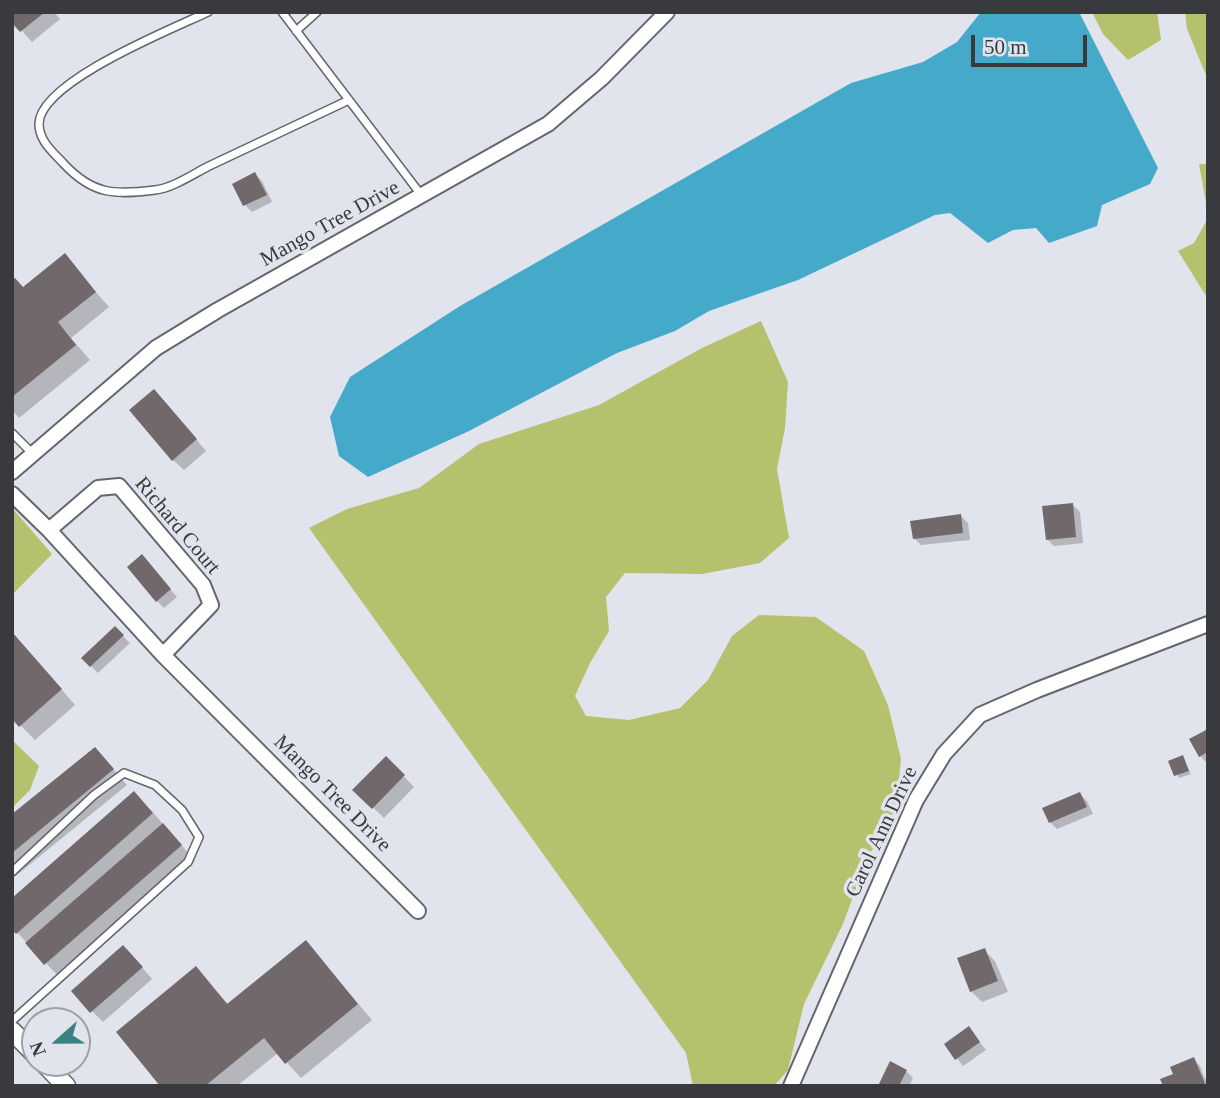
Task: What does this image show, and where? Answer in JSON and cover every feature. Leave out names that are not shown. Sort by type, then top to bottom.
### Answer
[{"type":"street","name":"Mango Tree Drive","points":[[12,472],[156,348],[218,310],[548,124],[602,78],[667,12]]},
{"type":"street","name":"Richard Court","points":[[49,530],[97,488],[120,486],[203,585],[211,605],[163,655]]},
{"type":"street","name":"Mango Tree Drive","points":[[12,494],[49,530],[163,655],[418,911]]},
{"type":"street","name":"Carol Ann Drive","points":[[791,1086],[916,800],[944,754],[981,715],[1037,690],[1208,624]]},
{"type":"lane","points":[[208,12],[85,72],[55,95],[42,111],[39,125],[43,141],[70,171],[91,187],[111,192],[159,190],[349,100]]},
{"type":"lane","points":[[282,12],[422,197]]},
{"type":"lane","points":[[296,31],[317,12]]},
{"type":"lane","points":[[12,433],[33,454]]},
{"type":"lane","points":[[12,872],[94,794],[124,773],[155,785],[182,810],[199,836],[188,862],[12,1021]]},
{"type":"green space","points":[[1092,12],[1157,12],[1161,40],[1128,60],[1103,34]]},
{"type":"green space","points":[[1185,12],[1208,12],[1208,80],[1187,29]]},
{"type":"green space","points":[[1199,164],[1208,164],[1208,214]]},
{"type":"green space","points":[[1208,218],[1208,299],[1178,251],[1194,243]]},
{"type":"green space","points":[[761,321],[788,382],[785,428],[777,469],[789,538],[760,563],[702,574],[625,573],[606,597],[609,631],[575,696],[586,716],[629,720],[680,708],[708,680],[732,636],[759,615],[816,617],[864,651],[888,705],[901,759],[896,809],[867,859],[843,924],[804,1004],[788,1070],[774,1086],[693,1086],[686,1053],[309,528],[347,509],[419,488],[479,444],[599,405],[702,348]]},
{"type":"green space","points":[[12,508],[52,554],[12,595]]},
{"type":"green space","points":[[12,740],[39,766],[30,790],[12,808]]},
{"type":"water","points":[[981,12],[1079,12],[1158,168],[1150,184],[1102,205],[1097,226],[1049,243],[1036,228],[1013,230],[988,243],[950,213],[935,215],[798,280],[709,311],[675,331],[617,353],[469,431],[368,477],[339,456],[330,417],[350,377],[460,306],[851,83],[923,62],[957,42]]},
{"type":"building","points":[[12,12],[45,12],[20,32],[12,23]]},
{"type":"building","points":[[255,172],[267,195],[243,206],[232,184]]},
{"type":"building","points":[[65,253],[96,292],[58,322],[76,345],[12,397],[12,280],[15,278],[23,287]]},
{"type":"building","points":[[154,389],[197,439],[172,461],[129,410]]},
{"type":"building","points":[[1073,503],[1076,537],[1046,540],[1042,506]]},
{"type":"building","points":[[961,514],[963,533],[913,539],[910,521]]},
{"type":"building","points":[[142,554],[171,589],[156,602],[127,567]]},
{"type":"building","points":[[115,626],[124,635],[90,667],[81,658]]},
{"type":"building","points":[[12,632],[62,689],[19,727],[12,719]]},
{"type":"building","points":[[1208,729],[1208,752],[1199,757],[1189,739]]},
{"type":"building","points":[[95,747],[114,769],[12,853],[12,814]]},
{"type":"building","points":[[1183,755],[1189,771],[1174,776],[1168,761]]},
{"type":"building","points":[[386,756],[405,775],[372,809],[352,790]]},
{"type":"building","points":[[134,791],[153,813],[16,934],[12,930],[12,898]]},
{"type":"building","points":[[1080,792],[1087,807],[1049,823],[1042,808]]},
{"type":"building","points":[[163,823],[182,845],[44,965],[25,943]]},
{"type":"building","points":[[306,940],[358,1004],[285,1064],[264,1038],[205,1086],[160,1086],[116,1032],[196,966],[227,1004]]},
{"type":"building","points":[[123,945],[143,967],[91,1012],[91,1007],[85,1007],[71,991]]},
{"type":"building","points":[[985,948],[998,981],[970,992],[957,958]]},
{"type":"building","points":[[969,1026],[980,1042],[955,1060],[944,1044]]},
{"type":"building","points":[[1194,1057],[1206,1086],[1163,1086],[1160,1079],[1173,1074],[1170,1067]]},
{"type":"building","points":[[890,1061],[907,1070],[899,1086],[878,1086]]}]
